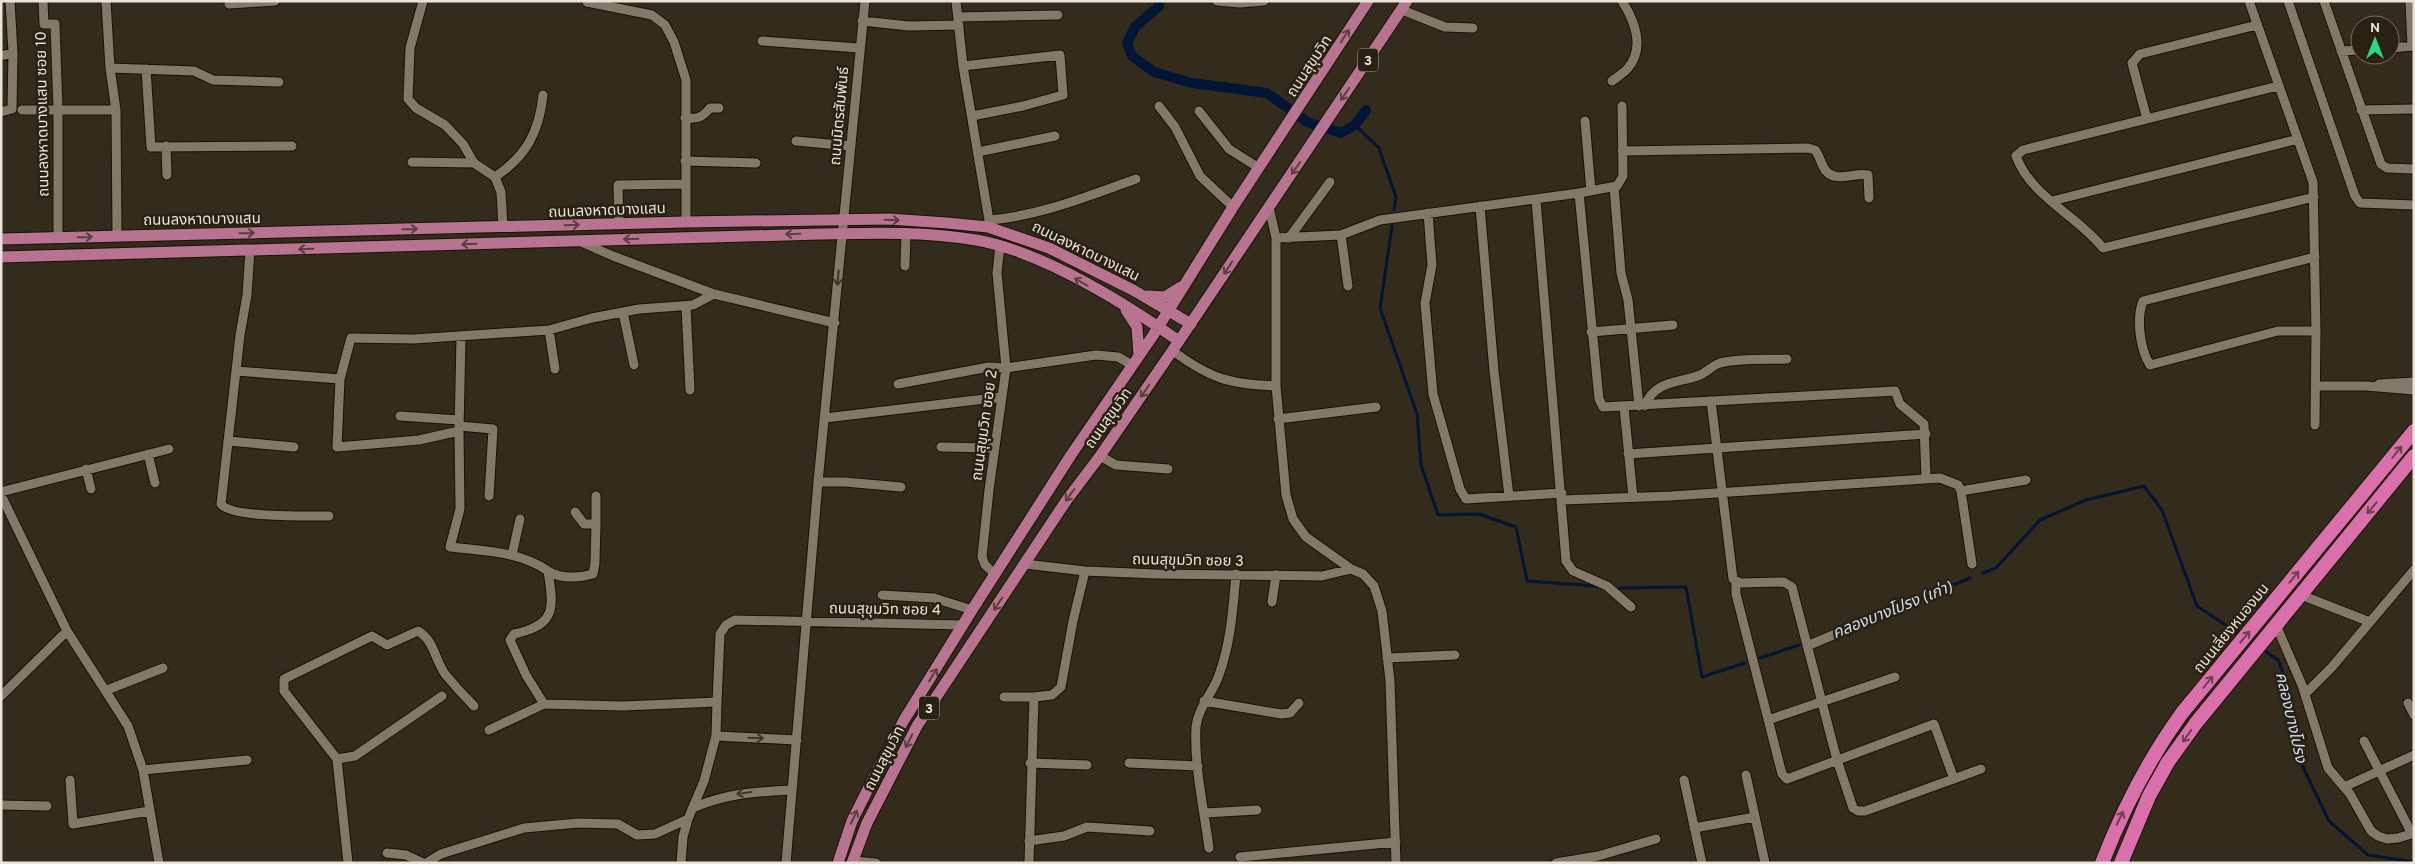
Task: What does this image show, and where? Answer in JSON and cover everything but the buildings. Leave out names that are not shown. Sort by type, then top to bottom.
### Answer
[{"type":"highway","name":"ถนนเลี่ยงหนองมน","points":[[2102,863],[2130,796],[2155,751],[2226,660],[2414,431]]},
{"type":"highway","points":[[2122,863],[2149,796],[2168,762],[2196,723],[2414,456]]},
{"type":"main road","name":"ถนนสุขุมวิท","points":[[838,863],[852,821],[904,720],[995,574],[1169,310],[1233,207],[1287,128],[1368,1]]},
{"type":"main road","name":"ถนนสุขุมวิท","points":[[852,862],[867,823],[917,726],[1066,501],[1100,456],[1180,341],[1404,6]]},
{"type":"main road","name":"ถนนลงหาดบางแสน","points":[[1,239],[686,222],[889,219],[988,224],[1049,248],[1133,290],[1191,324]]},
{"type":"main road","name":"ถนนลงหาดบางแสน","points":[[1,257],[578,240],[906,233],[968,239],[1000,245],[1031,257],[1073,277],[1158,326],[1180,341]]},
{"type":"main road","points":[[1133,290],[1156,298],[1165,297],[1185,284]]},
{"type":"main road","points":[[1123,306],[1137,327],[1139,355]]},
{"type":"street","points":[[1,112],[12,109],[13,53],[10,1]]},
{"type":"street","name":"ถนนลงหาดบางแสน ซอย 10","points":[[43,1],[44,24],[55,24],[58,110],[58,237]]},
{"type":"street","points":[[106,1],[110,68],[116,110],[117,236]]},
{"type":"street","points":[[229,4],[274,1]]},
{"type":"street","points":[[423,1],[410,48],[408,99],[416,108],[445,125],[463,144],[474,163],[495,177],[500,184],[503,227]]},
{"type":"street","name":"ถนนมิตรสัมพันธ์","points":[[786,863],[818,482],[835,324],[843,220],[865,1]]},
{"type":"street","points":[[956,1],[963,66],[988,224],[1052,209],[1136,179]]},
{"type":"street","points":[[1217,1],[1256,3],[1264,1]]},
{"type":"street","points":[[1612,81],[1628,68],[1635,56],[1637,42],[1635,24],[1622,1]]},
{"type":"street","points":[[2250,1],[2313,182],[2316,330],[2315,425]]},
{"type":"street","points":[[2288,1],[2355,196],[2360,203],[2414,205]]},
{"type":"street","points":[[2324,1],[2381,164],[2387,168],[2414,169]]},
{"type":"street","points":[[2400,47],[2413,46],[2410,1]]},
{"type":"street","points":[[587,2],[652,15],[664,25],[674,42],[686,80],[686,222]]},
{"type":"street","points":[[1404,6],[1445,27],[1473,28]]},
{"type":"street","points":[[862,21],[909,26],[1058,15]]},
{"type":"street","points":[[2147,119],[2132,63],[2140,54],[2257,25]]},
{"type":"street","points":[[762,42],[859,48]]},
{"type":"street","points":[[2342,51],[2350,51]]},
{"type":"street","points":[[1,56],[13,53]]},
{"type":"street","points":[[963,66],[1060,55],[1063,95],[972,116]]},
{"type":"street","points":[[110,68],[194,71],[213,80],[279,82]]},
{"type":"street","points":[[146,69],[151,147],[292,146]]},
{"type":"street","points":[[2278,86],[2023,150],[2016,156],[2021,169],[2030,183],[2092,234],[2103,248],[2314,197]]},
{"type":"street","points":[[495,177],[514,164],[537,129],[543,95]]},
{"type":"street","points":[[1159,106],[1174,127],[1200,176],[1233,207]]},
{"type":"street","points":[[1276,238],[1341,235],[1372,222],[1579,194],[1620,184],[1623,176],[1622,106]]},
{"type":"street","points":[[686,118],[696,119],[703,116],[710,108],[719,108]]},
{"type":"street","points":[[2361,110],[2414,109]]},
{"type":"street","points":[[22,110],[116,110]]},
{"type":"street","points":[[1199,111],[1229,149],[1259,168]]},
{"type":"street","points":[[1585,121],[1591,191]]},
{"type":"street","points":[[978,152],[1055,136]]},
{"type":"street","points":[[2052,201],[2298,138]]},
{"type":"street","points":[[796,141],[850,146]]},
{"type":"street","points":[[166,146],[168,175]]},
{"type":"street","points":[[1622,151],[1808,148],[1815,150],[1824,169],[1832,176],[1868,175],[1869,198]]},
{"type":"street","points":[[685,161],[756,163]]},
{"type":"street","points":[[412,162],[474,163]]},
{"type":"street","points":[[1289,238],[1330,182]]},
{"type":"street","points":[[619,224],[618,185],[686,184]]},
{"type":"street","points":[[1614,186],[1621,273],[1628,300],[1642,406]]},
{"type":"street","points":[[1579,194],[1591,332],[1601,404],[1607,409],[1895,391],[1900,404],[1924,424],[1926,434],[1926,478]]},
{"type":"street","points":[[1536,200],[1566,561],[1573,571],[1607,586],[1631,606]]},
{"type":"street","points":[[1480,206],[1494,371],[1509,496]]},
{"type":"street","points":[[1269,207],[1276,238],[1276,386],[1286,495],[1293,519],[1306,537],[1352,569],[1363,574],[1374,586],[1382,611],[1390,681],[1396,863]]},
{"type":"street","points":[[1428,213],[1432,265],[1425,303],[1436,408],[1456,477],[1466,499],[1509,496],[1633,497],[1926,478],[1950,481],[1958,485],[1961,491],[1972,564]]},
{"type":"street","points":[[905,266],[906,233]]},
{"type":"street","points":[[1341,235],[1348,286]]},
{"type":"street","points":[[578,240],[613,256],[714,294],[835,324]]},
{"type":"street","name":"ถนนสุขุมวิท ซอย 2","points":[[995,574],[985,566],[982,557],[1006,368],[997,273],[1000,245]]},
{"type":"street","points":[[250,250],[247,295],[220,499],[223,507],[280,516],[329,516]]},
{"type":"street","points":[[2315,257],[2143,301],[2140,310],[2143,353],[2150,365],[2278,331],[2316,330]]},
{"type":"street","points":[[459,426],[418,440],[337,447],[340,380],[351,338],[461,337],[549,330],[623,312],[693,305],[714,294]]},
{"type":"street","points":[[686,306],[690,390]]},
{"type":"street","points":[[623,312],[634,364]]},
{"type":"street","points":[[1591,332],[1673,325]]},
{"type":"street","points":[[549,330],[555,369]]},
{"type":"street","points":[[461,337],[460,508],[450,547],[512,555],[532,560],[554,575],[582,577],[593,574],[596,563],[596,496]]},
{"type":"street","points":[[1172,351],[1204,372],[1225,381],[1240,384],[1276,386]]},
{"type":"street","points":[[898,384],[989,367],[1006,368],[1096,355],[1118,357],[1132,365]]},
{"type":"street","points":[[1642,406],[1649,396],[1659,388],[1672,381],[1702,374],[1718,363],[1787,359]]},
{"type":"street","points":[[236,371],[340,380]]},
{"type":"street","points":[[2316,386],[2366,386],[2414,382]]},
{"type":"street","points":[[2366,386],[2414,390]]},
{"type":"street","points":[[825,418],[1002,397]]},
{"type":"street","points":[[1711,401],[1731,574],[1736,582],[1736,594],[1782,774],[1787,779],[1934,724],[1954,779]]},
{"type":"street","points":[[1278,419],[1376,407]]},
{"type":"street","points":[[1624,408],[1633,497]]},
{"type":"street","points":[[400,416],[459,426],[493,429],[489,496]]},
{"type":"street","points":[[1628,454],[1926,434]]},
{"type":"street","points":[[228,441],[294,446]]},
{"type":"street","points":[[941,447],[995,448]]},
{"type":"street","points":[[158,863],[143,770],[128,726],[107,690],[97,680],[67,631],[1,493],[86,469],[169,449]]},
{"type":"street","points":[[148,454],[155,484]]},
{"type":"street","points":[[1100,456],[1116,465],[1168,469]]},
{"type":"street","points":[[86,469],[91,489]]},
{"type":"street","points":[[1961,491],[2026,480]]},
{"type":"street","points":[[818,482],[845,482],[901,487]]},
{"type":"street","points":[[575,512],[584,524],[596,524]]},
{"type":"street","points":[[512,555],[520,519]]},
{"type":"street","name":"ถนนสุขุมวิท ซอย 3","points":[[1025,564],[1085,571],[1156,574],[1322,576],[1352,569]]},
{"type":"street","points":[[544,704],[526,675],[510,640],[514,634],[538,628],[548,619],[552,596],[548,570]]},
{"type":"street","points":[[2305,694],[2332,668],[2414,570]]},
{"type":"street","points":[[1004,696],[1052,695],[1061,687],[1073,621],[1085,571]]},
{"type":"street","points":[[1209,848],[1198,766],[1196,725],[1204,701],[1218,678],[1227,650],[1236,574]]},
{"type":"street","points":[[1272,602],[1276,575]]},
{"type":"street","points":[[1736,582],[1778,581],[1788,583],[1792,587],[1837,760],[1852,808],[1858,811],[1981,769]]},
{"type":"street","points":[[882,595],[934,598],[972,610]]},
{"type":"street","points":[[2301,595],[2370,622]]},
{"type":"street","name":"ถนนสุขุมวิท ซอย 4","points":[[681,863],[688,820],[704,781],[716,736],[720,634],[726,625],[735,620],[963,625]]},
{"type":"street","points":[[1807,646],[1857,625]]},
{"type":"street","points":[[2272,630],[2305,694],[2328,768],[2350,794],[2371,831],[2387,839],[2413,834],[2364,741]]},
{"type":"street","points":[[1,696],[67,631]]},
{"type":"street","points":[[348,863],[337,759],[284,691],[284,679],[372,636],[387,645],[413,632],[423,634],[432,647],[444,672],[474,706]]},
{"type":"street","points":[[1387,658],[1455,655]]},
{"type":"street","points":[[107,690],[163,668]]},
{"type":"street","points":[[1768,720],[1895,677]]},
{"type":"street","points":[[337,759],[355,756],[442,696]]},
{"type":"street","points":[[1029,863],[1030,763],[1034,696]]},
{"type":"street","points":[[1204,701],[1281,714],[1290,713],[1299,703]]},
{"type":"street","points":[[489,730],[544,704],[623,706],[717,702]]},
{"type":"street","points":[[2408,703],[2414,715]]},
{"type":"street","points":[[716,736],[797,740]]},
{"type":"street","points":[[2344,787],[2414,755]]},
{"type":"street","points":[[143,770],[247,760]]},
{"type":"street","points":[[1030,763],[1087,765]]},
{"type":"street","points":[[1129,763],[1198,766]]},
{"type":"street","points":[[1746,775],[1765,863]]},
{"type":"street","points":[[70,780],[73,824],[149,811]]},
{"type":"street","points":[[1684,780],[1702,863]]},
{"type":"street","points":[[693,808],[726,796],[749,792],[792,790]]},
{"type":"street","points":[[1,805],[47,806]]},
{"type":"street","points":[[1205,814],[1257,810]]},
{"type":"street","points":[[1694,828],[1755,817]]},
{"type":"street","points":[[387,853],[406,855],[425,863],[441,854],[524,828],[578,823],[618,824],[637,835],[655,834],[688,820]]},
{"type":"street","points":[[1029,841],[1064,836],[1086,827],[1150,831]]},
{"type":"street","points":[[1556,863],[1599,859],[1656,840]]},
{"type":"street","points":[[1240,857],[1396,842]]},
{"type":"street","points":[[852,862],[876,863]]},
{"type":"waterway","name":"คลองบางโปรง","points":[[1159,1],[1159,6],[1135,27],[1127,43],[1132,56],[1154,72],[1192,83],[1267,93],[1307,122],[1341,133],[1355,125],[1366,110]]},
{"type":"waterway","name":"คลองบางโปรง (เก่า)","points":[[1355,125],[1379,148],[1396,197],[1394,210]]},
{"type":"waterway","name":"คลองบางโปรง (เก่า)","points":[[1392,226],[1380,308],[1417,414],[1421,465],[1438,515],[1479,514],[1516,527],[1527,581],[1596,586]]},
{"type":"waterway","name":"คลองบางโปรง (เก่า)","points":[[1983,573],[1996,568],[2040,520],[2086,500],[2144,486],[2162,510],[2197,606],[2241,635]]},
{"type":"waterway","name":"คลองบางโปรง (เก่า)","points":[[1857,625],[1970,578]]},
{"type":"waterway","name":"คลองบางโปรง (เก่า)","points":[[1620,588],[1686,587],[1702,677],[1745,663]]},
{"type":"waterway","name":"คลองบางโปรง (เก่า)","points":[[1760,658],[1799,645]]},
{"type":"waterway","name":"คลองบางโปรง","points":[[2261,648],[2278,660],[2288,686],[2301,763],[2329,821],[2368,855],[2414,862]]}]
